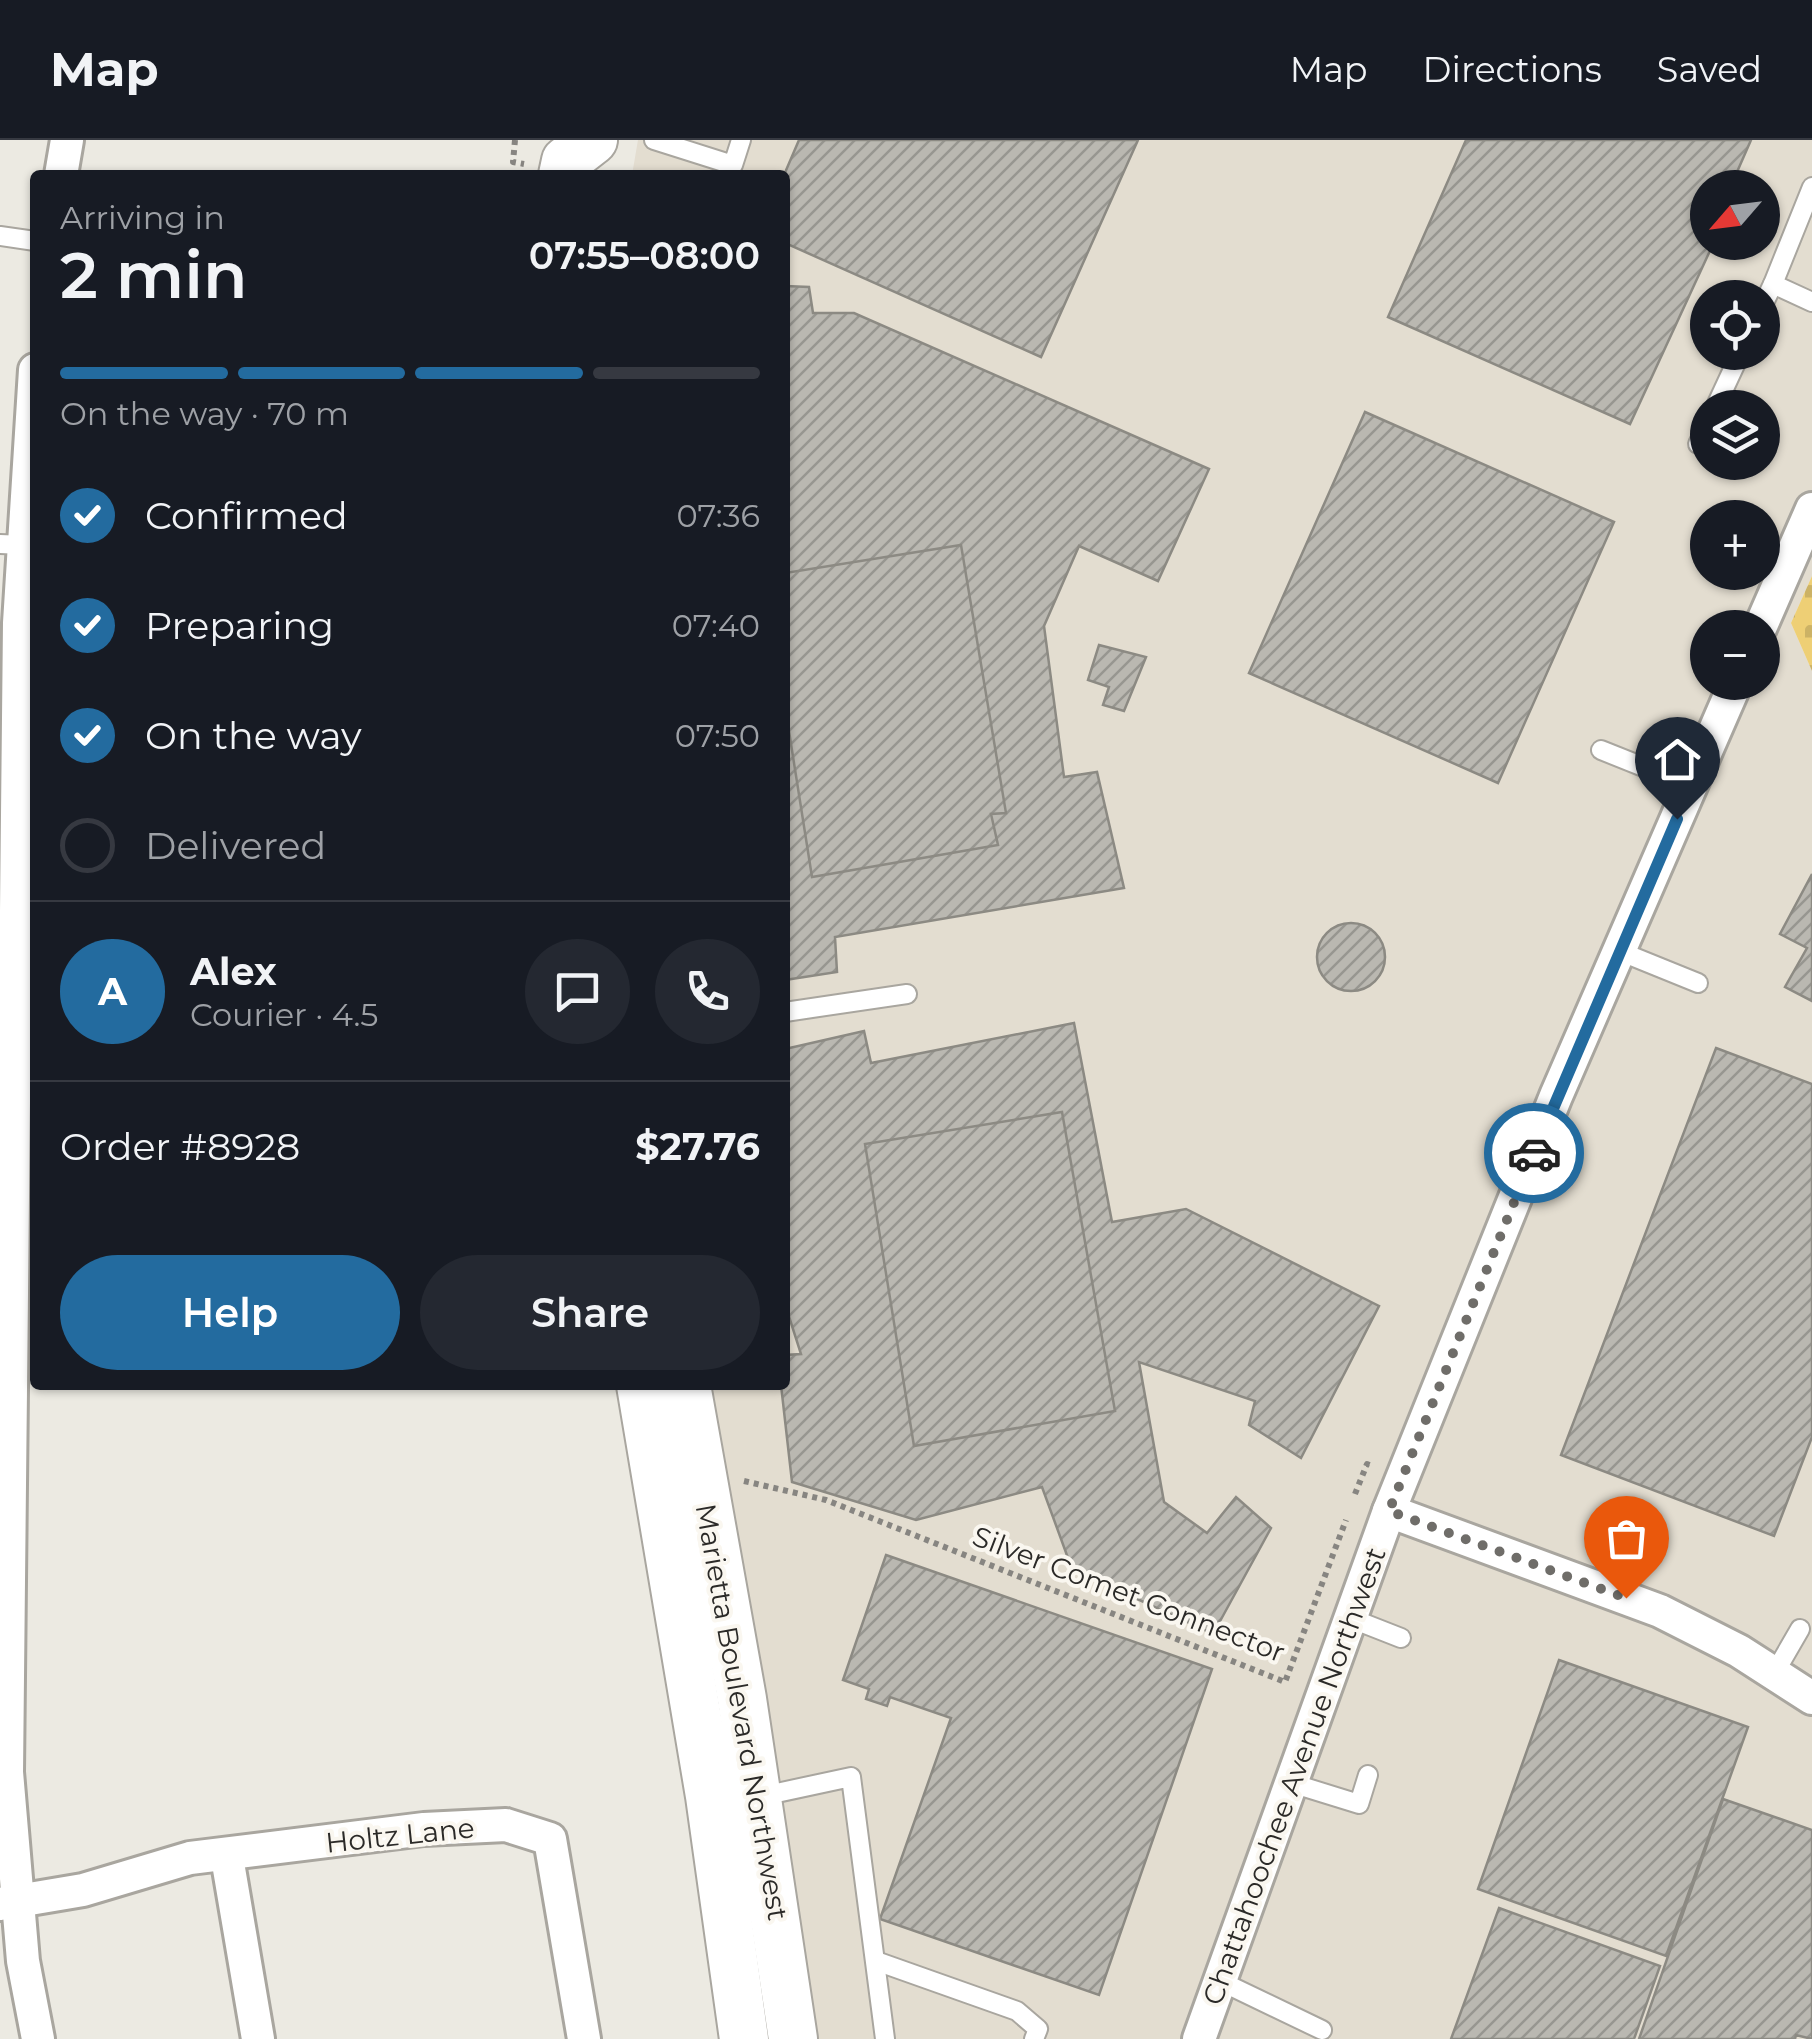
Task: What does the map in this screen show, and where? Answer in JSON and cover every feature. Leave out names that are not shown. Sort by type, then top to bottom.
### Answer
[{"type":"main road","points":[[544,170],[566,161],[593,140],[607,170]]},
{"type":"main road","points":[[641,1390],[710,1796],[744,2039]]},
{"type":"main road","name":"Marietta Boulevard Northwest","points":[[687,1390],[758,1797],[793,2039]]},
{"type":"street","points":[[62,170],[66,140]]},
{"type":"street","points":[[30,406],[11,545],[8,1030],[16,1328],[7,1772],[8,1903],[38,2039]]},
{"type":"street","points":[[1768,610],[1812,508]]},
{"type":"street","name":"Chattahoochee Avenue Northwest","points":[[1199,2039],[1402,1478],[1619,951],[1728,700]]},
{"type":"street","points":[[1389,1511],[1660,1611],[1812,1698]]},
{"type":"street","name":"Holtz Lane","points":[[8,1903],[83,1890],[190,1858],[227,1857],[424,1828],[506,1826],[550,1839],[584,2039]]},
{"type":"street","points":[[227,1857],[258,2039]]},
{"type":"lane","points":[[654,140],[733,165],[741,140]]},
{"type":"lane","points":[[1775,280],[1812,187]]},
{"type":"lane","points":[[0,236],[30,239]]},
{"type":"lane","points":[[1780,287],[1812,302]]},
{"type":"lane","points":[[1600,750],[1691,786]]},
{"type":"lane","points":[[1619,951],[1698,984]]},
{"type":"lane","points":[[790,1011],[908,994]]},
{"type":"lane","points":[[1350,1618],[1400,1638]]},
{"type":"lane","points":[[1774,1674],[1800,1628]]},
{"type":"lane","points":[[1291,1783],[1359,1804],[1368,1775]]},
{"type":"lane","points":[[758,1797],[851,1777],[884,2039]]},
{"type":"lane","points":[[876,1962],[1016,2011],[1038,2028],[1034,2039]]},
{"type":"lane","points":[[1220,1982],[1322,2030]]},
{"type":"path","points":[[515,140],[513,162],[544,170]]},
{"type":"path","name":"Silver Comet Connector","points":[[732,1479],[826,1500],[1286,1682],[1366,1464],[1402,1478]]},
{"type":"shaded area","points":[[638,140],[1812,140],[1812,576],[1791,623],[1812,671],[1812,2039],[732,2039],[653,1390],[790,1390],[790,170],[633,170]]},
{"type":"green space","points":[[1812,576],[1812,671],[1791,623]]},
{"type":"building","points":[[799,140],[1138,140],[1041,357],[790,245],[790,170],[786,170]]},
{"type":"building","points":[[1466,140],[1751,140],[1738,170],[1690,170],[1690,260],[1706,260],[1696,280],[1690,280],[1690,294],[1630,424],[1388,317]]},
{"type":"building","points":[[790,286],[809,287],[813,313],[854,313],[1209,469],[1158,581],[1079,546],[1044,626],[1064,777],[1097,772],[1124,888],[835,937],[837,972],[790,979]]},
{"type":"building","points":[[1365,412],[1614,522],[1498,783],[1249,673]]},
{"type":"building","points":[[961,545],[1006,813],[991,814],[998,845],[812,877],[790,738],[790,572]]},
{"type":"building","points":[[1099,645],[1146,657],[1124,711],[1103,705],[1109,687],[1088,680]]},
{"type":"building","points":[[1812,874],[1812,1001],[1785,987],[1807,948],[1780,934]]},
{"type":"building","points":[[1351,923],[1375,933],[1385,957],[1375,981],[1351,991],[1327,981],[1317,957],[1327,933]]},
{"type":"building","points":[[1074,1023],[1112,1222],[1186,1209],[1379,1306],[1301,1458],[1249,1425],[1255,1401],[1139,1362],[1164,1502],[1207,1533],[1236,1497],[1271,1528],[1213,1634],[1072,1569],[1042,1487],[916,1520],[792,1482],[782,1390],[790,1390],[790,1355],[801,1354],[790,1320],[790,1048],[864,1031],[871,1063]]},
{"type":"building","points":[[1716,1048],[1812,1084],[1812,1437],[1774,1536],[1561,1455]]},
{"type":"building","points":[[1062,1112],[1115,1411],[914,1446],[865,1144]]},
{"type":"building","points":[[886,1555],[1212,1669],[1099,1995],[880,1919],[951,1718],[890,1697],[887,1706],[866,1699],[869,1689],[843,1680]]},
{"type":"building","points":[[1559,1660],[1748,1727],[1666,1956],[1478,1889]]},
{"type":"building","points":[[1723,1799],[1812,1830],[1812,2039],[1796,2035],[1795,2039],[1639,2039]]},
{"type":"building","points":[[1499,1908],[1660,1966],[1634,2039],[1451,2039]]},
{"type":"way so far","points":[[1534,1153],[1389,1511],[1626,1598]]},
{"type":"route","points":[[1534,1153],[1677,819]]}]
